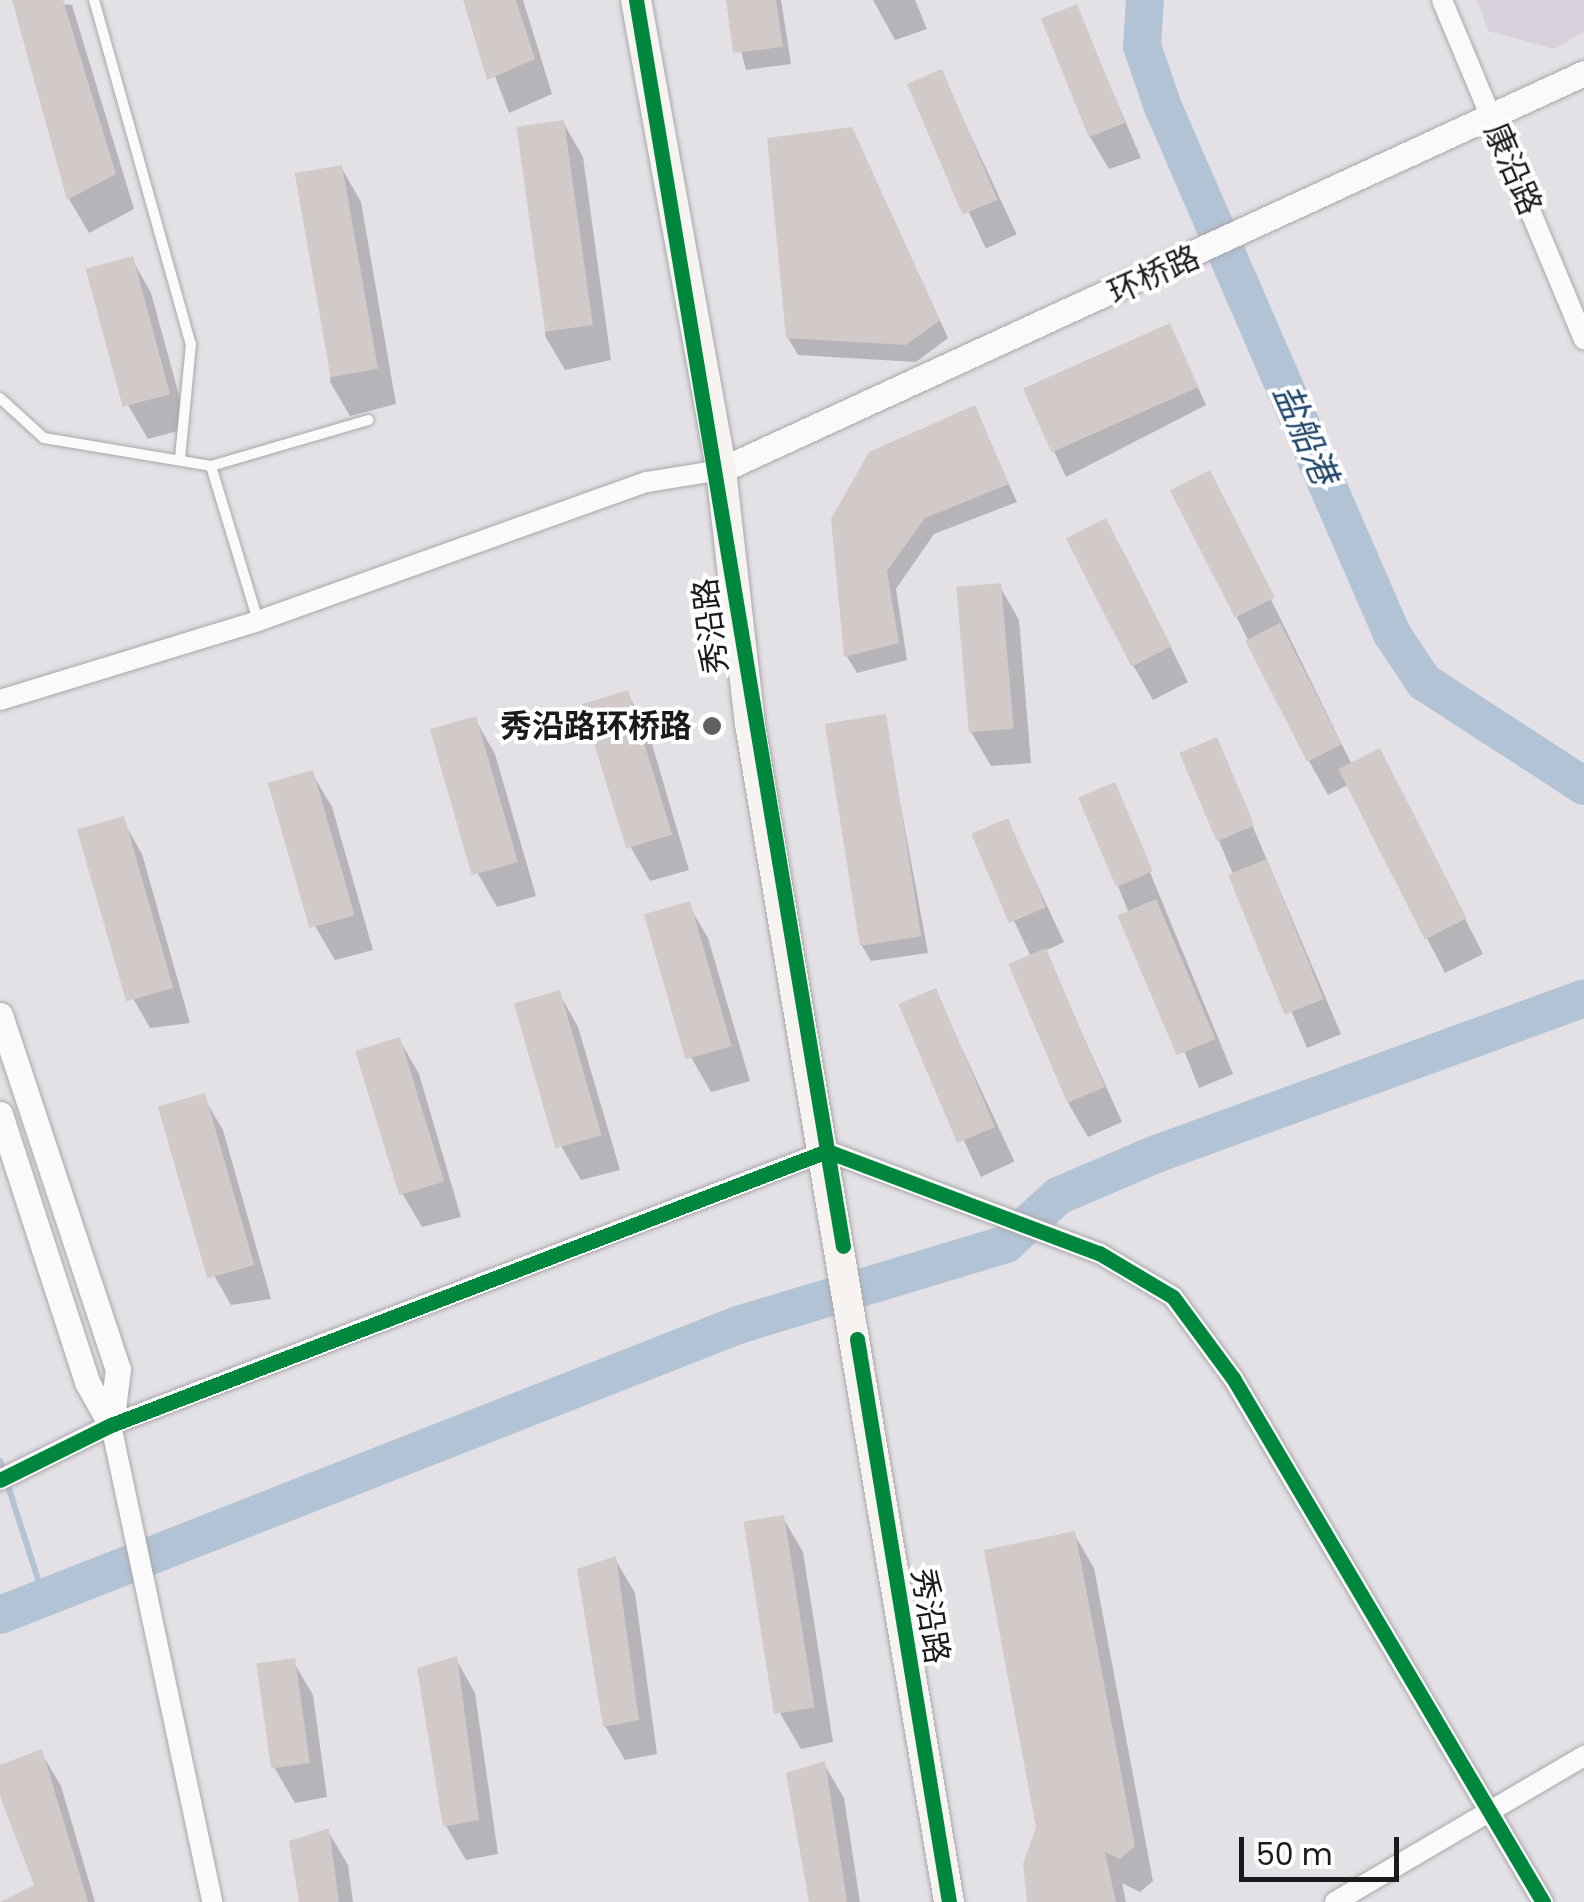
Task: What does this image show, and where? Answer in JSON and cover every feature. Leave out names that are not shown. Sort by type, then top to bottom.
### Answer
[{"type":"main road","name":"秀沿路","points":[[636,0],[721,470],[750,724],[827,1151],[949,1902]]},
{"type":"street","name":"康沿路","points":[[1442,0],[1584,339]]},
{"type":"street","name":"环桥路","points":[[721,470],[1182,262],[1584,74]]},
{"type":"street","points":[[0,700],[258,621],[647,482],[721,470]]},
{"type":"street","points":[[0,1015],[118,1369],[111,1425]]},
{"type":"street","points":[[0,1114],[87,1382],[111,1425],[212,1902]]},
{"type":"street","points":[[0,1480],[111,1425],[827,1151],[1099,1253],[1172,1297],[1233,1378],[1543,1902]]},
{"type":"street","points":[[1335,1902],[1487,1809],[1584,1756]]},
{"type":"lane","points":[[94,0],[191,344],[180,458]]},
{"type":"lane","points":[[0,398],[44,438],[210,466],[368,420]]},
{"type":"lane","points":[[210,466],[258,621]]},
{"type":"shaded area","points":[[1477,0],[1584,0],[1584,32],[1554,49],[1488,31]]},
{"type":"building","points":[[12,0],[63,0],[116,174],[67,200]]},
{"type":"building","points":[[463,0],[516,0],[535,59],[487,80]]},
{"type":"building","points":[[726,0],[776,0],[783,47],[733,53]]},
{"type":"building","points":[[1077,4],[1125,123],[1089,137],[1041,19]]},
{"type":"building","points":[[942,69],[997,200],[963,215],[907,84]]},
{"type":"building","points":[[564,120],[593,325],[545,332],[516,127]]},
{"type":"building","points":[[852,127],[940,320],[906,345],[786,338],[767,138]]},
{"type":"building","points":[[342,165],[378,369],[331,377],[295,173]]},
{"type":"building","points":[[133,256],[170,394],[123,407],[86,269]]},
{"type":"building","points":[[1170,323],[1198,387],[1051,452],[1023,388]]},
{"type":"building","points":[[975,405],[1009,484],[925,518],[887,571],[899,643],[844,657],[831,519],[869,452]]},
{"type":"building","points":[[1210,470],[1275,597],[1235,618],[1170,490]]},
{"type":"building","points":[[1106,518],[1171,646],[1131,667],[1066,538]]},
{"type":"building","points":[[1001,583],[1014,728],[969,732],[956,587]]},
{"type":"building","points":[[1280,623],[1342,744],[1307,762],[1245,641]]},
{"type":"building","points":[[628,690],[672,834],[626,848],[582,704]]},
{"type":"building","points":[[886,714],[921,936],[860,946],[825,724]]},
{"type":"building","points":[[476,716],[518,862],[472,875],[430,729]]},
{"type":"building","points":[[1217,737],[1255,825],[1217,841],[1179,753]]},
{"type":"building","points":[[1380,748],[1467,918],[1425,940],[1338,769]]},
{"type":"building","points":[[313,770],[355,915],[309,928],[268,783]]},
{"type":"building","points":[[1115,782],[1153,871],[1116,887],[1078,798]]},
{"type":"building","points":[[124,816],[173,988],[126,1002],[77,830]]},
{"type":"building","points":[[1008,818],[1046,907],[1009,923],[971,834]]},
{"type":"building","points":[[1267,859],[1324,999],[1285,1015],[1228,875]]},
{"type":"building","points":[[1156,899],[1215,1039],[1177,1055],[1117,915]]},
{"type":"building","points":[[690,901],[732,1046],[685,1059],[644,914]]},
{"type":"building","points":[[1046,948],[1105,1087],[1067,1103],[1008,964]]},
{"type":"building","points":[[936,988],[995,1127],[957,1143],[898,1004]]},
{"type":"building","points":[[560,990],[602,1135],[555,1148],[514,1003]]},
{"type":"building","points":[[400,1037],[444,1181],[399,1195],[355,1051]]},
{"type":"building","points":[[205,1093],[254,1265],[207,1279],[158,1107]]},
{"type":"building","points":[[784,1515],[815,1708],[774,1714],[744,1521]]},
{"type":"building","points":[[1075,1531],[1135,1846],[1120,1859],[1105,1852],[1116,1902],[1027,1902],[1023,1864],[1036,1827],[984,1550]]},
{"type":"building","points":[[616,1556],[639,1720],[603,1727],[577,1569]]},
{"type":"building","points":[[457,1656],[479,1820],[443,1827],[417,1668]]},
{"type":"building","points":[[295,1658],[310,1763],[271,1768],[256,1663]]},
{"type":"building","points":[[42,1749],[88,1902],[0,1902],[34,1885],[0,1796],[0,1765]]},
{"type":"building","points":[[825,1761],[847,1902],[809,1902],[786,1773]]},
{"type":"building","points":[[329,1828],[339,1902],[299,1902],[289,1841]]},
{"type":"waterway","name":"盐船港","points":[[1145,0],[1142,46],[1163,107],[1392,634],[1424,682],[1584,786]]},
{"type":"waterway","points":[[0,1615],[738,1325],[1006,1244],[1058,1196],[1159,1153],[1584,998]]},
{"type":"waterway","points":[[0,1461],[44,1598]]},
{"type":"cycle path","points":[[636,0],[843,1246]]},
{"type":"cycle path","points":[[0,1480],[111,1425],[827,1151],[1099,1253],[1173,1297],[1233,1378],[1543,1902]]},
{"type":"cycle path","points":[[857,1339],[949,1902]]},
{"type":"place","name":"秀沿路环桥路","points":[[712,726]]}]
